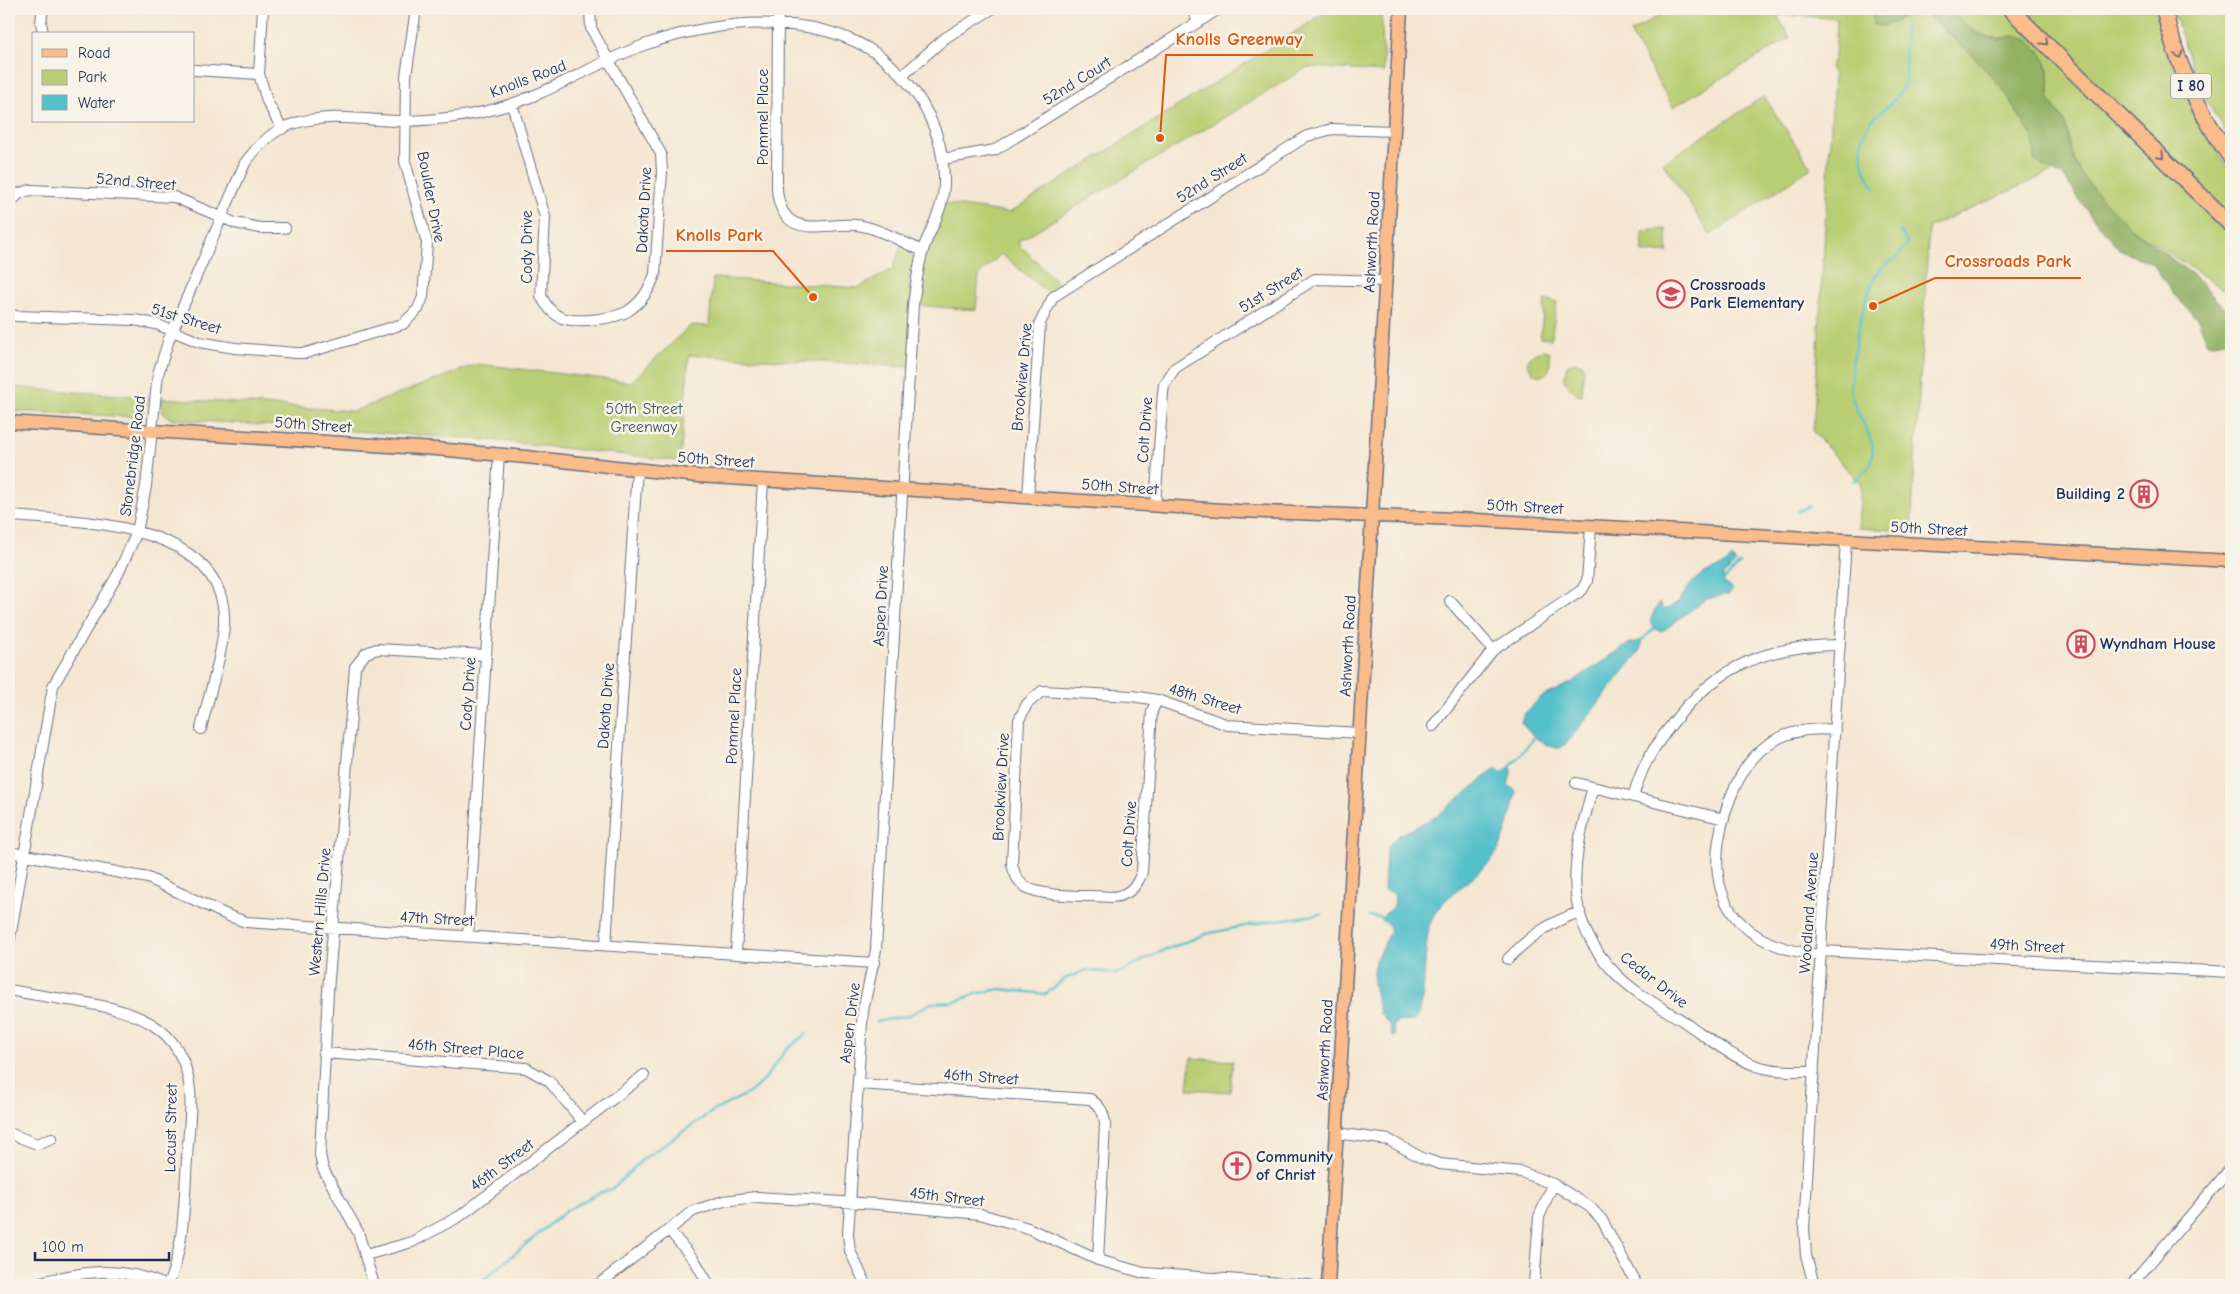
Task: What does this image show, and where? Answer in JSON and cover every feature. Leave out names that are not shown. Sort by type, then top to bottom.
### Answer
[{"type":"highway","points":[[2010,9],[2231,225]]},
{"type":"highway","name":"I 80","points":[[2164,9],[2181,62],[2200,106],[2231,158]]},
{"type":"main road","name":"Ashworth Road","points":[[1328,1285],[1401,9]]},
{"type":"main road","name":"50th Street","points":[[9,422],[498,454],[637,470],[763,480],[1155,506],[2231,561]]},
{"type":"street","points":[[43,9],[41,22],[43,32]]},
{"type":"street","points":[[263,9],[259,74],[267,101],[282,129]]},
{"type":"street","name":"Boulder Drive","points":[[403,324],[413,316],[422,297],[427,243],[405,161],[406,76],[416,9]]},
{"type":"street","name":"Dakota Drive","points":[[569,319],[609,318],[627,312],[641,300],[651,285],[656,266],[662,172],[661,154],[592,28],[590,9]]},
{"type":"street","name":"Pommel Place","points":[[778,9],[778,190],[779,203],[785,216],[807,227],[855,225],[866,227],[924,251]]},
{"type":"street","points":[[902,76],[945,38],[992,9]]},
{"type":"street","points":[[1191,9],[1199,22]]},
{"type":"street","name":"52nd Court","points":[[943,159],[995,150],[1219,9]]},
{"type":"street","name":"Knolls Road","points":[[282,129],[317,119],[406,120],[469,115],[512,104],[644,45],[686,33],[747,24],[778,25]]},
{"type":"street","name":"Aspen Drive","points":[[778,25],[811,28],[843,36],[877,53],[902,76],[927,112],[943,159],[945,178],[942,203],[924,251],[913,305],[874,963],[863,1011],[848,1234],[850,1251],[866,1285]]},
{"type":"street","points":[[195,70],[259,74]]},
{"type":"street","name":"Cody Drive","points":[[512,104],[545,217],[541,296],[553,313],[569,319]]},
{"type":"street","name":"Stonebridge Road","points":[[9,944],[53,686],[118,574],[137,532],[146,486],[153,430],[154,397],[158,374],[173,331],[245,163],[263,142],[282,129]]},
{"type":"street","name":"52nd Street","points":[[1057,293],[1307,136],[1332,129],[1394,131]]},
{"type":"street","name":"52nd Street","points":[[9,203],[20,193],[40,190],[174,197],[222,218],[260,228],[285,228]]},
{"type":"street","name":"51st Street","points":[[1183,363],[1315,279],[1386,281]]},
{"type":"street","name":"Brookview Drive","points":[[1028,498],[1040,323],[1049,302],[1057,293]]},
{"type":"street","name":"51st Street","points":[[12,315],[134,320],[156,324],[200,342],[235,348],[306,353],[403,324]]},
{"type":"street","name":"Colt Drive","points":[[1155,506],[1162,393],[1170,374],[1183,363]]},
{"type":"street","name":"Cody Drive","points":[[468,936],[498,454]]},
{"type":"street","name":"Dakota Drive","points":[[606,944],[637,470]]},
{"type":"street","name":"Pommel Place","points":[[736,954],[763,480]]},
{"type":"street","points":[[9,516],[97,522],[165,540],[184,550],[201,564],[214,582],[221,597],[224,630],[201,729]]},
{"type":"street","points":[[1433,726],[1493,650],[1582,590],[1587,581],[1591,527]]},
{"type":"street","name":"Woodland Avenue","points":[[1814,1285],[1806,1255],[1804,1228],[1846,540]]},
{"type":"street","points":[[1450,601],[1493,650]]},
{"type":"street","points":[[1633,797],[1642,766],[1651,751],[1683,709],[1711,683],[1744,663],[1780,650],[1799,646],[1840,645]]},
{"type":"street","name":"Western Hills Drive","points":[[374,1285],[358,1232],[323,1169],[320,1155],[324,1053],[355,667],[366,653],[377,649],[486,655]]},
{"type":"street","name":"Brookview Drive","points":[[1026,888],[1014,874],[1012,864],[1020,720],[1026,704],[1042,691]]},
{"type":"street","name":"48th Street","points":[[1042,691],[1132,696],[1157,700],[1228,725],[1359,733]]},
{"type":"street","name":"Colt Drive","points":[[1026,888],[1048,893],[1112,897],[1120,896],[1135,886],[1142,872],[1152,711],[1157,700]]},
{"type":"street","name":"49th Street","points":[[1835,730],[1802,730],[1783,736],[1759,751],[1746,765],[1736,782],[1724,819],[1716,857],[1718,877],[1724,896],[1734,914],[1762,940],[1781,949],[1821,953],[2231,972]]},
{"type":"street","points":[[1576,783],[1724,819]]},
{"type":"street","name":"Cedar Drive","points":[[1593,787],[1575,857],[1574,884],[1580,912],[1598,953],[1618,975],[1641,993],[1736,1056],[1758,1066],[1778,1070],[1814,1071]]},
{"type":"street","name":"47th Street","points":[[9,852],[148,878],[228,916],[246,922],[874,963]]},
{"type":"street","points":[[1508,959],[1539,930],[1564,917],[1580,912]]},
{"type":"street","name":"Locust Street","points":[[9,990],[114,1008],[134,1014],[161,1030],[178,1053],[188,1078],[190,1104],[181,1240],[178,1261],[167,1285]]},
{"type":"street","name":"46th Street Place","points":[[324,1053],[526,1068],[549,1081],[583,1122]]},
{"type":"street","name":"46th Street","points":[[366,1256],[412,1242],[460,1216],[644,1075]]},
{"type":"street","name":"46th Street","points":[[858,1084],[1090,1100],[1100,1106],[1105,1124],[1098,1260]]},
{"type":"street","points":[[9,1133],[37,1144],[52,1138]]},
{"type":"street","points":[[1336,1133],[1389,1140],[1422,1158],[1440,1164],[1522,1172],[1553,1184],[1590,1207],[1602,1220],[1637,1285]]},
{"type":"street","points":[[2132,1285],[2231,1168]]},
{"type":"street","points":[[1534,1285],[1539,1217],[1553,1184]]},
{"type":"street","name":"45th Street","points":[[598,1285],[693,1211],[708,1205],[740,1198],[850,1203],[980,1214],[1028,1228],[1098,1260],[1123,1269],[1161,1275],[1310,1285]]},
{"type":"street","points":[[669,1230],[695,1261],[709,1285]]},
{"type":"street","points":[[28,1285],[76,1274],[105,1270],[140,1275],[167,1285]]},
{"type":"green space","name":"50th Street Greenway","points":[[1331,9],[1381,9],[1384,72],[1308,67],[1017,242],[1064,289],[1053,297],[1001,254],[979,275],[976,310],[913,305],[910,367],[689,355],[680,461],[489,440],[171,419],[163,413],[162,398],[354,411],[477,364],[631,382],[691,325],[709,326],[713,278],[858,288],[893,269],[902,242],[924,251],[942,203],[1009,213]]},
{"type":"green space","points":[[1655,9],[1932,9],[2021,102],[2063,167],[1929,227],[1911,531],[1858,528],[1861,484],[1813,432],[1834,75],[1830,67],[1835,57],[1837,18],[1777,15],[1790,38],[1673,107],[1630,33],[1668,10]]},
{"type":"green space","points":[[1872,9],[1921,9],[1884,26],[1873,25]]},
{"type":"green space","points":[[1921,9],[1948,9],[1968,28],[1984,37],[1999,39],[2014,36],[2029,40],[2041,52],[2049,70],[2049,100],[2065,122],[2072,156],[2080,173],[2099,196],[2132,229],[2192,274],[2231,315],[2231,333],[2225,341],[2208,344],[2198,320],[2173,293],[2152,263],[2121,251],[2091,216],[2064,177],[2035,161],[2033,138],[2002,88],[1972,55]]},
{"type":"green space","points":[[1948,9],[2005,9],[2231,232],[2231,294],[2132,229],[2099,196],[2080,173],[2072,156],[2065,122],[2049,100],[2049,70],[2014,36],[1993,38],[1984,36],[1970,28]]},
{"type":"green space","points":[[2019,9],[2155,9],[2172,62],[2208,136],[2231,172],[2231,217]]},
{"type":"green space","points":[[2173,9],[2231,9],[2231,142],[2198,85]]},
{"type":"green space","points":[[1764,96],[1811,168],[1710,235],[1663,163]]},
{"type":"green space","points":[[1666,229],[1668,252],[1643,253],[1642,231]]},
{"type":"green space","points":[[1545,300],[1557,302],[1551,339],[1540,338]]},
{"type":"green space","points":[[1543,350],[1549,352],[1550,366],[1547,372],[1541,376],[1534,374],[1527,364],[1531,356]]},
{"type":"green space","points":[[1574,362],[1582,364],[1584,368],[1582,395],[1579,396],[1564,381],[1567,365]]},
{"type":"green space","points":[[9,387],[147,397],[144,412],[136,417],[9,411]]},
{"type":"green space","points":[[1191,1058],[1233,1061],[1230,1092],[1188,1089]]},
{"type":"water","points":[[1732,558],[1736,563],[1723,576],[1723,582],[1733,589],[1729,594],[1706,599],[1661,631],[1652,626],[1651,619],[1660,602],[1663,610],[1675,604],[1695,580],[1708,571],[1729,562]]},
{"type":"water","points":[[1642,640],[1640,651],[1566,744],[1560,748],[1549,746],[1528,731],[1521,722],[1524,714],[1540,698],[1572,682],[1630,643]]},
{"type":"water","points":[[1510,767],[1512,769],[1508,785],[1516,791],[1509,823],[1501,846],[1490,861],[1443,903],[1436,912],[1428,930],[1420,1011],[1417,1018],[1413,1021],[1396,1022],[1393,1027],[1395,1035],[1392,1036],[1390,1026],[1380,1013],[1373,984],[1375,961],[1391,931],[1388,924],[1381,920],[1392,909],[1395,899],[1394,893],[1384,890],[1386,854],[1389,845],[1397,836],[1437,816],[1495,769],[1502,773]]},
{"type":"waterway","points":[[1906,9],[1906,17]]},
{"type":"waterway","points":[[1875,189],[1863,161],[1862,142],[1864,132],[1869,124],[1894,101],[1903,87],[1906,69],[1905,27]]},
{"type":"waterway","points":[[1854,481],[1869,467],[1873,456],[1870,437],[1856,409],[1851,392],[1852,365],[1858,331],[1872,283],[1882,268],[1899,257],[1902,250],[1908,244],[1901,232]]},
{"type":"waterway","points":[[1797,512],[1809,506]]},
{"type":"waterway","points":[[1722,582],[1740,564]]},
{"type":"waterway","points":[[1640,642],[1656,627]]},
{"type":"waterway","points":[[1503,773],[1537,734]]},
{"type":"waterway","points":[[876,1022],[910,1015],[931,1003],[955,1002],[975,994],[1000,989],[1046,994],[1063,980],[1086,970],[1117,974],[1160,952],[1206,934],[1264,922],[1322,914]]},
{"type":"waterway","points":[[1369,916],[1385,918]]},
{"type":"waterway","points":[[477,1285],[567,1210],[599,1193],[612,1189],[642,1160],[669,1141],[713,1111],[749,1093],[763,1081],[785,1051],[807,1033]]},
{"type":"place","name":"Knolls Greenway","points":[[1160,138]]},
{"type":"place","name":"Crossroads Park Elementary","points":[[1671,294]]},
{"type":"place","name":"Knolls Park","points":[[813,297]]},
{"type":"place","name":"Crossroads Park","points":[[1873,306]]},
{"type":"place","name":"Building 2","points":[[2144,494]]},
{"type":"place","name":"Wyndham House","points":[[2081,644]]},
{"type":"place","name":"Community of Christ","points":[[1237,1166]]}]
